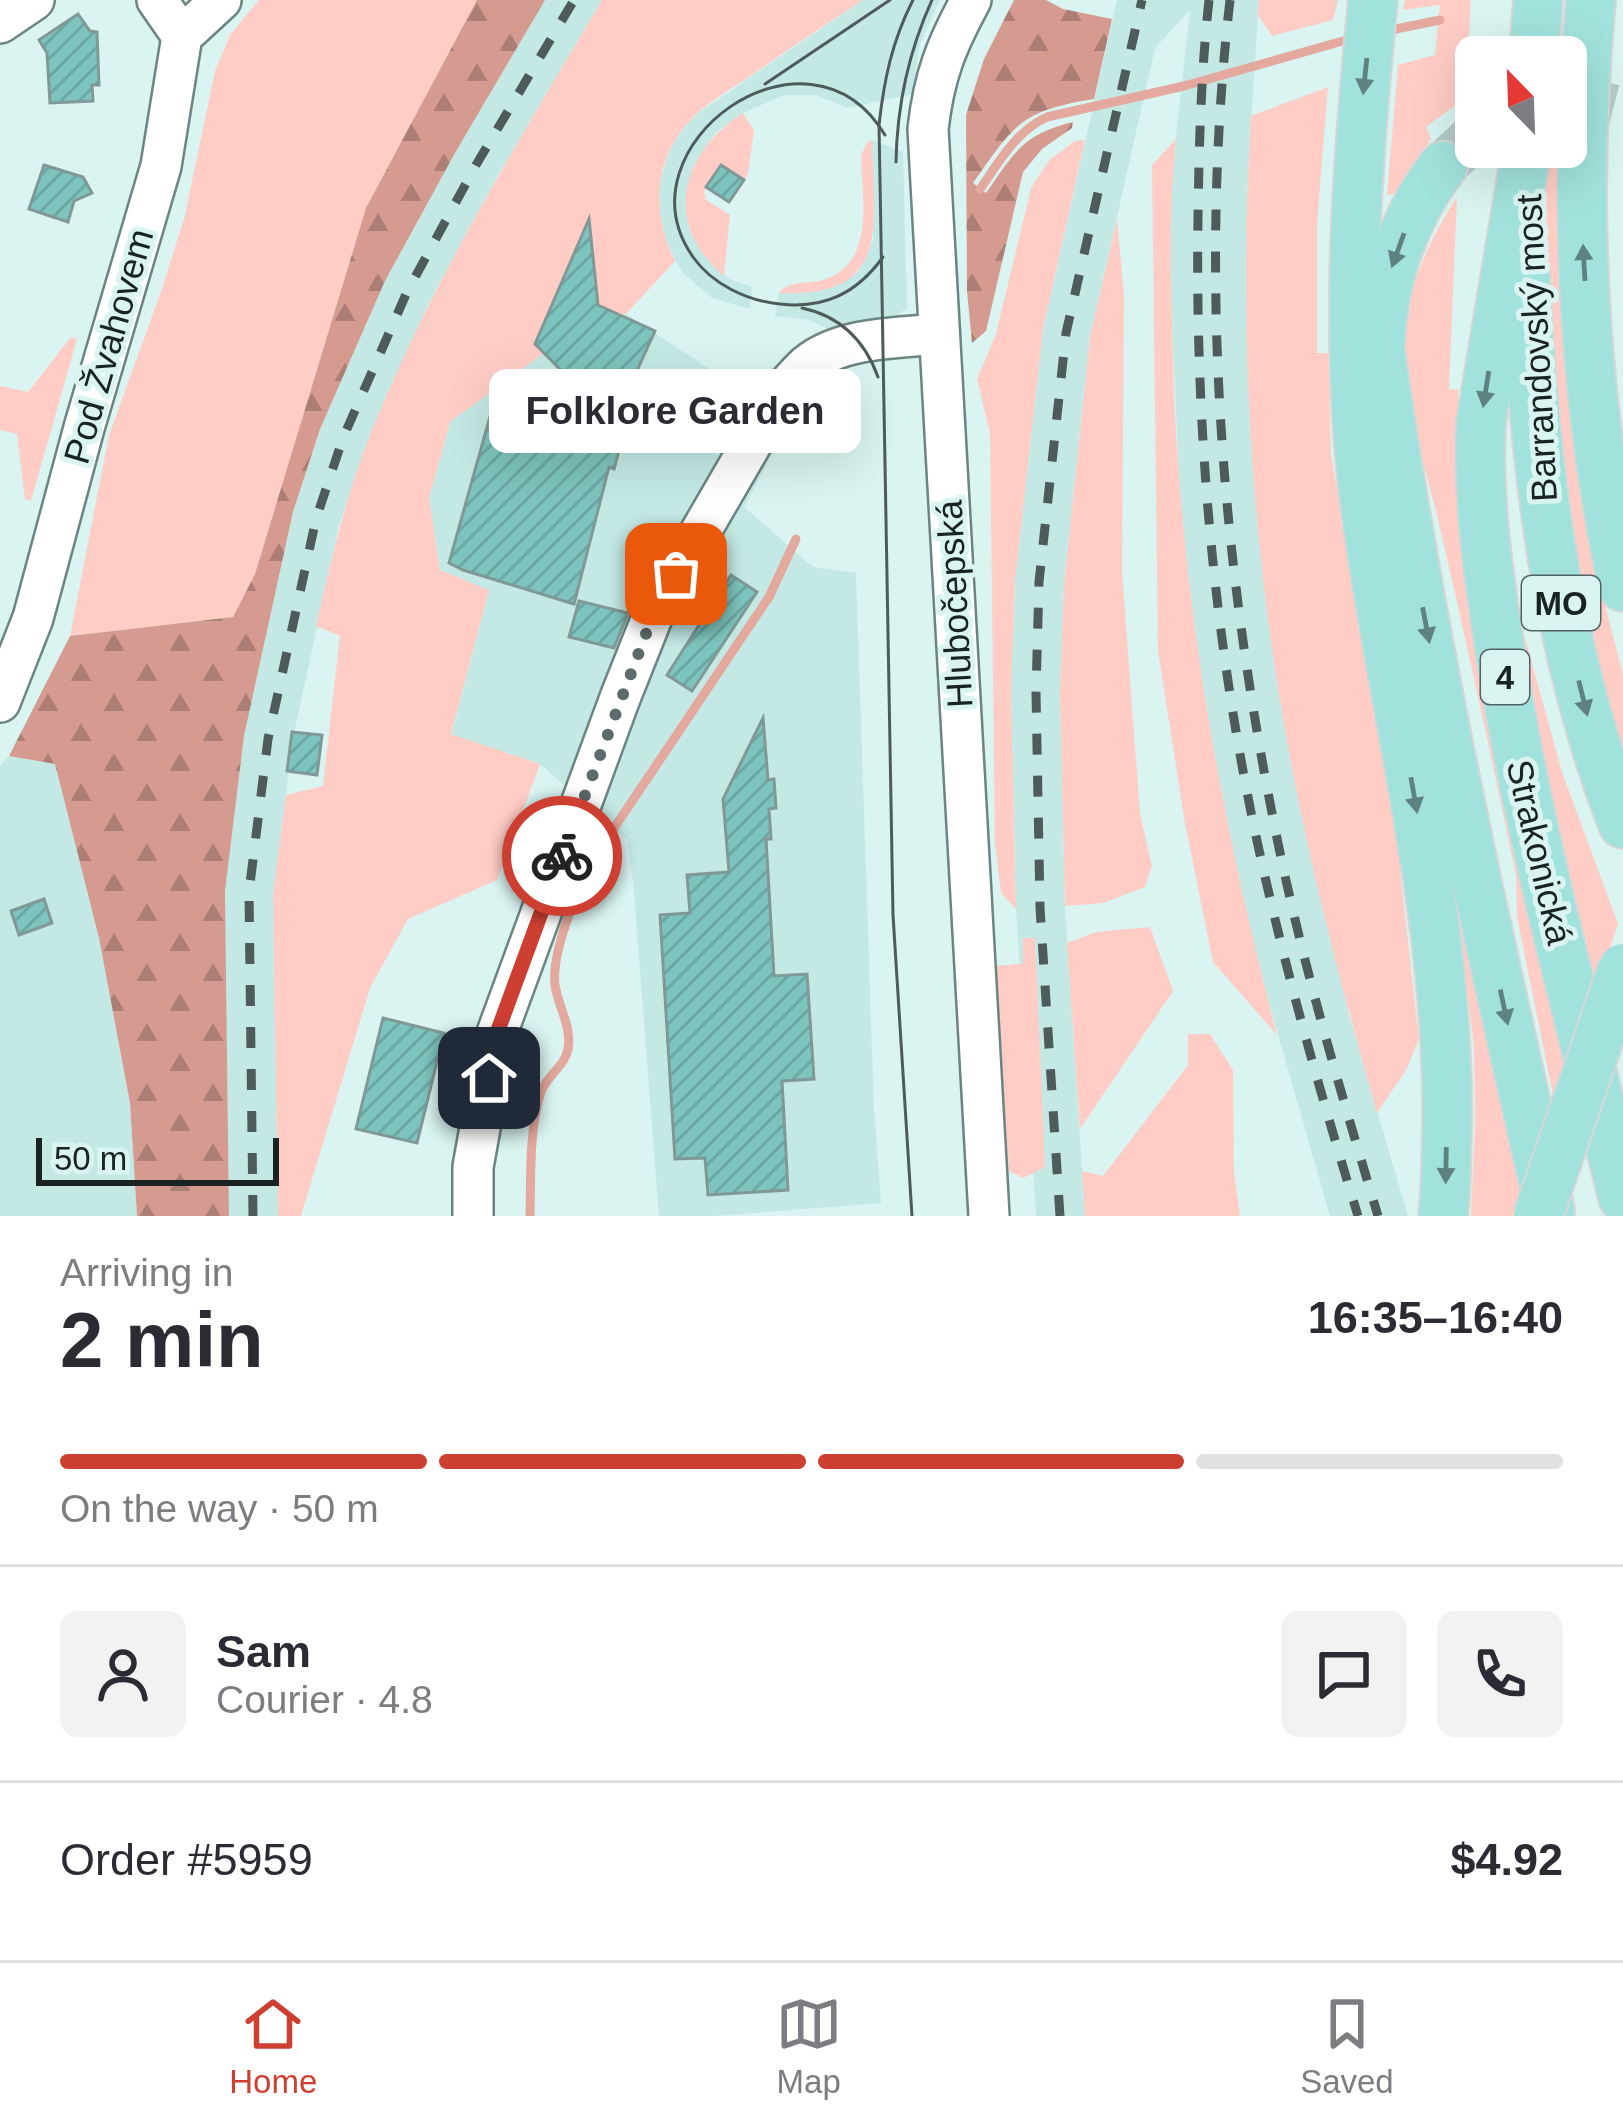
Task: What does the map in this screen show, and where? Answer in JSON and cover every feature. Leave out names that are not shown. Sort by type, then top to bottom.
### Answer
[{"type":"main road","points":[[1373,0],[1358,152],[1355,411],[1367,519],[1440,964],[1448,1063],[1443,1216]]},
{"type":"main road","points":[[1535,36],[1538,0]]},
{"type":"main road","name":"Barrandovský most","points":[[1591,0],[1581,140],[1583,262],[1603,483],[1623,587]]},
{"type":"main road","points":[[1386,638],[1382,307],[1393,260],[1412,213],[1443,166]]},
{"type":"main road","name":"Strakonická","points":[[1524,168],[1481,422],[1479,461],[1489,580],[1515,739],[1623,1197]]},
{"type":"main road","name":"Barrandovský most","points":[[1527,168],[1525,265],[1540,481],[1566,631],[1623,824]]},
{"type":"main road","points":[[1380,344],[1400,490],[1436,678],[1551,1216]]},
{"type":"main road","points":[[1538,1216],[1623,968]]},
{"type":"street","points":[[0,23],[34,0]]},
{"type":"street","points":[[157,0],[182,36],[221,0]]},
{"type":"street","name":"Hlubočepská","points":[[971,0],[941,58],[929,120],[929,188],[989,1216]]},
{"type":"street","name":"Pod Žvahovem","points":[[0,702],[33,618],[161,166],[182,36]]},
{"type":"street","points":[[473,1216],[473,1167],[497,1033],[655,610],[781,393],[809,363],[843,347],[938,334]]},
{"type":"shaded area","points":[[259,0],[477,0],[366,208],[255,574],[233,617],[70,636],[109,435],[185,215],[215,71],[230,35]]},
{"type":"shaded area","points":[[545,0],[602,0],[429,303],[366,447],[339,525],[292,743],[274,894],[278,1216],[229,1216],[225,891],[244,736],[293,512],[320,429],[385,281]]},
{"type":"shaded area","points":[[602,0],[863,0],[711,102],[676,138],[660,189],[662,226],[675,261],[626,314],[593,317],[450,422],[429,498],[440,570],[489,590],[451,734],[540,764],[497,880],[408,919],[370,988],[301,1216],[278,1216],[273,894],[286,795],[323,786],[340,636],[316,626],[337,536],[365,448],[416,332],[474,219]]},
{"type":"shaded area","points":[[863,0],[940,0],[920,44],[912,94],[848,108],[815,95],[784,95],[743,113],[715,133],[693,166],[685,202],[689,227],[715,268],[752,287],[750,309],[712,298],[684,274],[661,226],[659,186],[671,146],[704,109]]},
{"type":"shaded area","points":[[1117,0],[1259,0],[1246,276],[1249,399],[1267,605],[1349,1015],[1408,1216],[1330,1216],[1259,968],[1205,709],[1180,501],[1170,276],[1172,172],[1190,10],[1155,48],[1090,337],[1064,584],[1060,693],[1065,906],[1085,1216],[1036,1216],[1016,909],[1011,692],[1015,581],[1043,329]]},
{"type":"shaded area","points":[[1259,0],[1338,0],[1333,20],[1272,36],[1258,15]]},
{"type":"shaded area","points":[[1405,0],[1471,0],[1469,36],[1455,36],[1455,105],[1426,127],[1431,139],[1394,194],[1387,195],[1398,65],[1435,55],[1440,5],[1403,10]]},
{"type":"shaded area","points":[[1328,87],[1317,223],[1317,353],[1328,353],[1331,454],[1389,773],[1419,1039],[1406,1070],[1377,1113],[1318,889],[1284,727],[1260,554],[1248,379],[1251,116]]},
{"type":"shaded area","points":[[743,113],[754,131],[748,173],[744,180],[721,165],[704,192],[706,200],[730,215],[724,276],[704,256],[692,234],[687,190],[705,148]]},
{"type":"shaded area","points":[[1176,139],[1171,277],[1177,445],[1193,615],[1220,784],[1277,1035],[1213,962],[1158,651],[1152,165]]},
{"type":"shaded area","points":[[872,140],[903,152],[907,308],[886,322],[831,330],[809,320],[775,316],[779,293],[822,291],[859,271],[873,239]]},
{"type":"shaded area","points":[[872,140],[873,226],[869,250],[859,269],[842,283],[816,292],[779,293],[794,284],[823,280],[851,260],[862,227],[861,155]]},
{"type":"shaded area","points":[[1085,140],[1043,329],[1015,581],[1011,692],[1016,909],[1001,893],[995,843],[990,433],[977,379],[996,334],[1031,188],[1049,160],[1075,141]]},
{"type":"shaded area","points":[[1546,168],[1567,168],[1603,597],[1623,675],[1623,760],[1582,617],[1547,329]]},
{"type":"shaded area","points":[[1457,197],[1449,389],[1458,390],[1460,477],[1570,1069],[1556,1110],[1517,917],[1516,876],[1405,373],[1405,330],[1413,289],[1436,232]]},
{"type":"shaded area","points":[[1117,219],[1124,295],[1122,571],[1140,814],[1152,866],[1145,887],[1103,903],[1065,906],[1060,693],[1064,584],[1090,337]]},
{"type":"shaded area","points":[[626,314],[749,395],[786,428],[744,507],[813,567],[856,573],[881,1203],[659,1216],[627,840],[540,764],[451,735],[489,590],[440,570],[429,498],[450,422],[593,317]]},
{"type":"shaded area","points":[[71,337],[77,339],[31,501],[25,499],[17,434],[0,430],[0,386],[28,392]]},
{"type":"shaded area","points":[[1520,620],[1562,772],[1618,924],[1596,992],[1552,807]]},
{"type":"shaded area","points":[[9,756],[55,764],[99,938],[130,1103],[137,1216],[0,1216],[0,766]]},
{"type":"shaded area","points":[[1454,876],[1529,1194],[1521,1216],[1471,1216],[1474,1047]]},
{"type":"shaded area","points":[[1150,927],[1173,991],[1080,1129],[1067,943],[1096,932]]},
{"type":"shaded area","points":[[1023,938],[1035,938],[1045,1167],[1023,1178],[1009,1171],[994,966],[1023,964]]},
{"type":"shaded area","points":[[1188,1034],[1210,1034],[1233,1070],[1234,1172],[1240,1216],[1085,1216],[1082,1171],[1103,1176],[1188,1065]]},
{"type":"green space","points":[[477,0],[545,0],[385,281],[320,429],[293,512],[244,736],[225,891],[229,1216],[137,1216],[130,1103],[99,938],[55,764],[9,756],[70,636],[233,617],[255,574],[366,208]]},
{"type":"green space","points":[[1014,0],[1046,0],[1063,9],[1112,19],[1094,99],[1050,109],[1022,123],[973,183],[986,193],[1021,147],[1073,122],[1023,172],[986,331],[972,343],[967,291],[966,115],[984,59]]},
{"type":"building","points":[[78,14],[90,31],[97,32],[99,85],[92,85],[93,101],[50,103],[47,53],[39,40]]},
{"type":"building","points":[[44,165],[83,177],[92,193],[74,201],[68,222],[29,209]]},
{"type":"building","points":[[721,165],[744,180],[729,202],[706,187]]},
{"type":"building","points":[[589,219],[598,305],[655,331],[613,423],[535,344]]},
{"type":"building","points":[[502,400],[623,436],[614,469],[609,467],[574,604],[449,563],[491,413]]},
{"type":"building","points":[[731,575],[757,592],[692,691],[667,675]]},
{"type":"building","points":[[579,601],[628,613],[614,648],[569,637]]},
{"type":"building","points":[[763,718],[768,780],[774,779],[776,808],[769,809],[771,839],[766,839],[774,976],[807,974],[814,1079],[782,1081],[788,1190],[708,1195],[705,1158],[675,1159],[660,915],[690,913],[687,875],[729,872],[723,799]]},
{"type":"building","points":[[292,732],[322,735],[317,775],[287,771]]},
{"type":"building","points":[[44,899],[52,923],[19,935],[11,911]]},
{"type":"building","points":[[383,1018],[444,1033],[417,1143],[356,1129]]},
{"type":"waterway","points":[[1386,31],[1440,20]]},
{"type":"waterway","points":[[980,189],[1017,139],[1047,117],[1184,86],[1357,37]]},
{"type":"waterway","points":[[530,1216],[536,1109],[543,1088],[568,1049],[555,971],[573,905],[592,861],[769,597],[796,539]]},
{"type":"tunnel","points":[[1587,103],[1623,111]]},
{"type":"tunnel","points":[[1443,166],[1455,155]]},
{"type":"tram line","points":[[765,84],[890,0]]},
{"type":"tram line","points":[[912,1216],[893,915],[879,125],[890,61],[913,0]]},
{"type":"tram line","points":[[896,162],[905,79],[932,0]]},
{"type":"tram line","points":[[883,257],[839,296],[811,304],[768,302],[731,289],[701,267],[676,215],[679,173],[699,136],[731,106],[770,88],[812,84],[851,99],[885,135]]},
{"type":"tram line","points":[[802,308],[828,317],[849,332],[878,377]]},
{"type":"railway","points":[[253,1216],[249,892],[268,739],[316,519],[343,438],[407,292],[574,0]]},
{"type":"railway","points":[[1060,1216],[1040,908],[1039,582],[1066,333],[1142,0]]},
{"type":"railway","points":[[1209,0],[1200,136],[1198,293],[1203,445],[1217,597],[1264,872],[1358,1216]]},
{"type":"railway","points":[[1230,0],[1216,203],[1216,305],[1220,408],[1239,612],[1294,915],[1378,1216]]},
{"type":"way so far","points":[[562,856],[655,610],[676,574]]},
{"type":"place","name":"Folklore Garden","points":[[676,574]]},
{"type":"route","points":[[489,1078],[497,1033],[562,856]]}]
